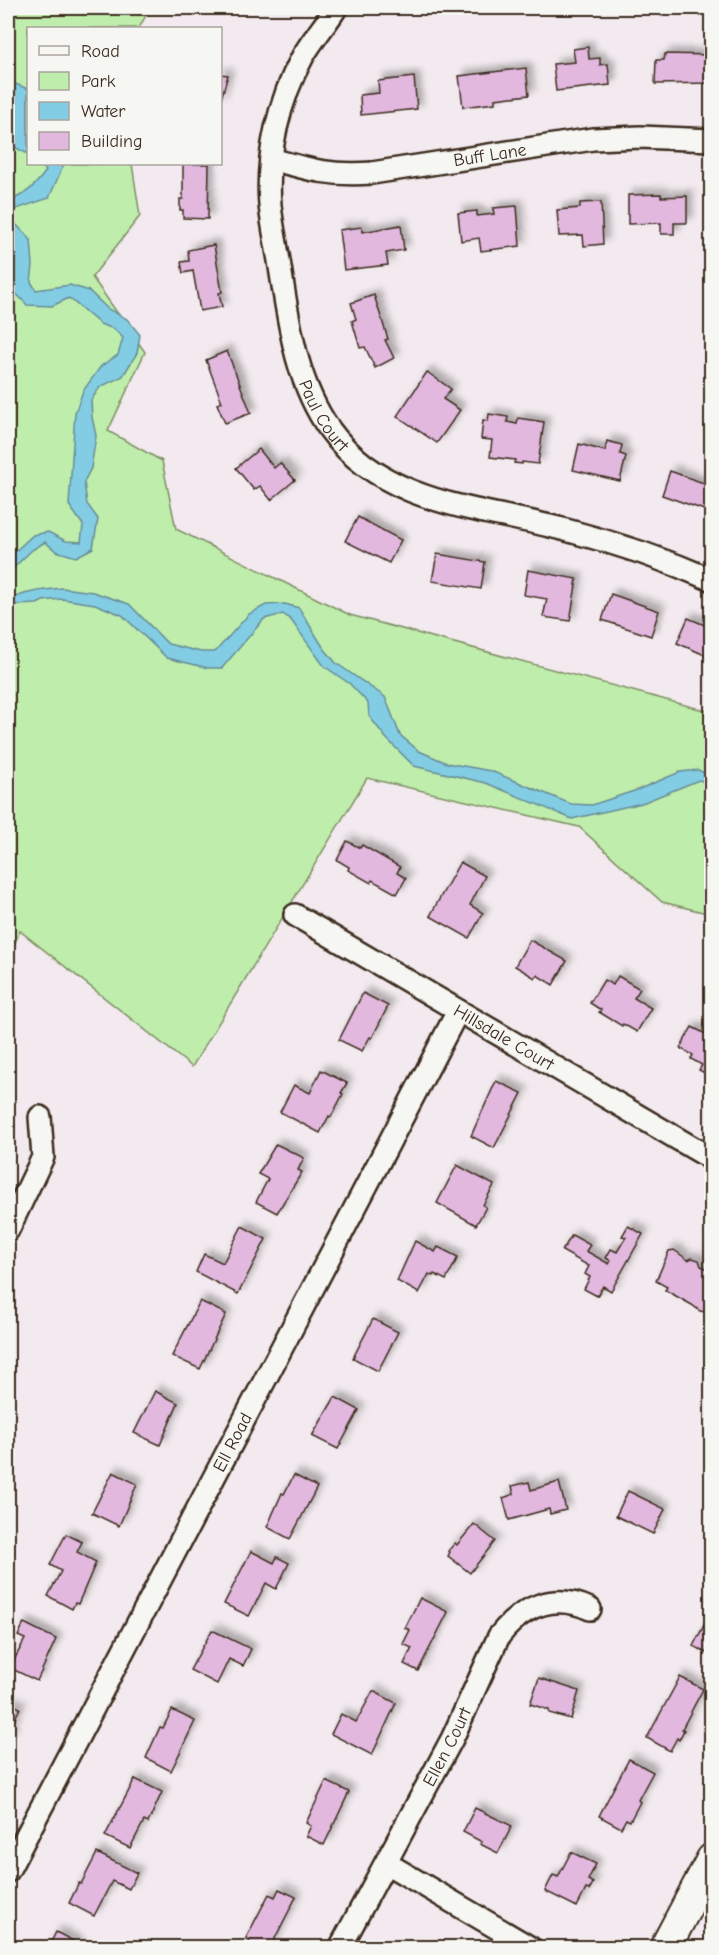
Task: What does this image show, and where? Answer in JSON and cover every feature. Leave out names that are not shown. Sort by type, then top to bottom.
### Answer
[{"type":"street","name":"Paul Court","points":[[336,8],[303,56],[288,90],[278,123],[271,159],[270,205],[294,350],[316,406],[331,431],[358,458],[392,483],[424,496],[453,506],[563,529],[621,545],[711,580]]},
{"type":"street","name":"Buff Lane","points":[[271,159],[321,172],[345,175],[372,173],[593,139],[640,137],[711,140]]},
{"type":"street","name":"Hillsdale Court","points":[[295,915],[711,1159]]},
{"type":"street","name":"Ell Road","points":[[8,1871],[458,1011]]},
{"type":"street","points":[[8,1230],[43,1157],[40,1117]]},
{"type":"street","name":"Ellen Court","points":[[340,1947],[452,1739],[499,1636],[510,1622],[527,1610],[546,1603],[566,1602],[590,1609]]},
{"type":"street","points":[[665,1947],[711,1859]]},
{"type":"street","points":[[386,1863],[531,1947]]},
{"type":"green space","points":[[8,8],[150,8],[140,27],[27,27],[27,165],[132,165],[140,216],[92,277],[145,352],[108,431],[162,461],[176,529],[350,615],[711,712],[711,914],[662,902],[579,827],[367,778],[192,1067],[20,931],[8,960]]},
{"type":"water","points":[[8,81],[27,89],[27,154],[10,145],[8,139]]},
{"type":"water","points":[[42,165],[64,165],[49,198],[13,210],[9,217],[31,240],[33,265],[31,282],[36,290],[70,285],[89,291],[108,309],[127,319],[140,335],[137,353],[123,376],[100,387],[91,400],[96,436],[91,468],[84,482],[87,504],[98,519],[93,548],[76,557],[56,551],[45,542],[32,550],[8,573],[8,558],[33,535],[48,532],[66,541],[81,542],[83,525],[69,505],[75,413],[83,391],[101,366],[118,355],[123,338],[114,329],[100,324],[69,298],[52,306],[27,305],[8,285],[8,201],[25,193],[46,171]]},
{"type":"water","points":[[62,588],[93,592],[129,604],[168,644],[201,652],[215,652],[249,614],[266,605],[285,604],[299,608],[323,647],[336,663],[385,697],[400,735],[419,751],[447,763],[491,771],[571,804],[592,805],[680,772],[698,770],[711,776],[711,784],[699,780],[642,803],[572,819],[486,783],[414,766],[386,738],[369,716],[368,703],[350,684],[324,666],[291,620],[283,614],[264,619],[222,668],[208,668],[167,658],[122,615],[95,604],[62,599],[16,605],[8,610],[8,600],[14,597]]},
{"type":"building","points":[[588,47],[589,59],[600,58],[600,65],[608,64],[610,85],[556,91],[553,64],[575,62],[573,49]]},
{"type":"building","points":[[665,54],[712,55],[712,83],[655,84],[656,60],[664,60]]},
{"type":"building","points":[[526,68],[529,95],[495,99],[495,103],[463,107],[459,76]]},
{"type":"building","points":[[222,74],[228,75],[222,96]]},
{"type":"building","points":[[414,77],[417,109],[361,115],[360,95],[379,93],[378,81]]},
{"type":"building","points":[[183,165],[209,165],[208,219],[183,218],[180,199],[183,199]]},
{"type":"building","points":[[661,194],[661,197],[687,196],[687,223],[674,223],[674,234],[661,234],[661,223],[628,224],[628,195]]},
{"type":"building","points":[[601,202],[603,244],[584,246],[583,235],[559,236],[557,210],[580,208],[580,203]]},
{"type":"building","points":[[517,206],[520,246],[481,251],[479,238],[461,241],[458,213],[477,211],[477,216],[494,214],[493,208]]},
{"type":"building","points":[[401,225],[404,250],[386,253],[388,265],[344,270],[339,230],[362,227],[363,232]]},
{"type":"building","points":[[214,245],[222,292],[219,293],[222,307],[200,311],[193,271],[183,273],[181,262],[189,261],[188,250]]},
{"type":"building","points":[[374,295],[388,339],[385,340],[394,358],[375,368],[365,347],[360,348],[352,321],[356,319],[351,303]]},
{"type":"building","points":[[227,351],[251,413],[225,423],[217,404],[222,402],[206,360]]},
{"type":"building","points":[[427,372],[451,389],[443,399],[460,410],[437,443],[397,416]]},
{"type":"building","points":[[489,414],[508,417],[507,422],[517,424],[518,418],[544,422],[538,464],[514,463],[515,460],[490,457],[492,440],[481,439],[483,420],[488,421]]},
{"type":"building","points":[[607,441],[622,445],[620,454],[626,456],[620,481],[573,470],[579,444],[605,451]]},
{"type":"building","points":[[259,449],[274,468],[280,463],[295,480],[271,500],[260,486],[254,490],[236,468]]},
{"type":"building","points":[[670,471],[712,486],[712,499],[707,511],[662,495]]},
{"type":"building","points":[[358,517],[401,540],[389,563],[345,541]]},
{"type":"building","points":[[437,554],[485,562],[481,589],[432,581]]},
{"type":"building","points":[[528,570],[577,579],[570,621],[543,617],[547,599],[524,595]]},
{"type":"building","points":[[611,594],[659,611],[651,636],[602,620]]},
{"type":"building","points":[[688,618],[712,628],[712,658],[677,643]]},
{"type":"building","points":[[347,841],[360,848],[362,845],[400,867],[397,873],[406,878],[397,894],[348,870],[349,867],[337,860]]},
{"type":"building","points":[[460,862],[485,876],[470,905],[483,913],[469,938],[430,916]]},
{"type":"building","points":[[530,940],[567,961],[553,985],[515,966]]},
{"type":"building","points":[[618,976],[640,989],[634,998],[651,1008],[637,1032],[599,1012],[601,1010],[590,1003],[604,980],[613,985]]},
{"type":"building","points":[[363,993],[388,1006],[372,1038],[370,1037],[362,1051],[339,1040]]},
{"type":"building","points":[[692,1027],[712,1037],[712,1077],[699,1070],[702,1065],[691,1059],[693,1055],[680,1048]]},
{"type":"building","points":[[321,1070],[347,1083],[331,1117],[329,1116],[320,1133],[280,1112],[294,1085],[310,1093]]},
{"type":"building","points":[[496,1081],[522,1093],[494,1148],[471,1136]]},
{"type":"building","points":[[276,1144],[304,1158],[298,1170],[302,1172],[277,1213],[256,1202],[268,1179],[258,1174]]},
{"type":"building","points":[[457,1165],[494,1185],[483,1205],[486,1207],[476,1225],[437,1203]]},
{"type":"building","points":[[242,1226],[266,1239],[238,1294],[196,1272],[204,1254],[223,1263]]},
{"type":"building","points":[[628,1226],[643,1234],[611,1291],[603,1286],[597,1296],[584,1289],[590,1277],[585,1274],[589,1266],[562,1251],[572,1235],[590,1245],[586,1251],[609,1264],[611,1261],[606,1258],[611,1249],[617,1252],[626,1237],[622,1236]]},
{"type":"building","points":[[415,1241],[435,1252],[438,1247],[458,1257],[446,1280],[429,1274],[419,1293],[397,1281]]},
{"type":"building","points":[[674,1250],[688,1260],[692,1258],[699,1260],[701,1266],[712,1271],[712,1299],[705,1312],[665,1290],[667,1287],[656,1281],[669,1251]]},
{"type":"building","points":[[200,1301],[226,1314],[200,1369],[172,1356]]},
{"type":"building","points":[[373,1319],[398,1332],[378,1371],[353,1358]]},
{"type":"building","points":[[155,1391],[178,1403],[160,1445],[134,1433]]},
{"type":"building","points":[[335,1397],[359,1410],[338,1449],[312,1436]]},
{"type":"building","points":[[113,1472],[137,1484],[119,1526],[92,1513]]},
{"type":"building","points":[[294,1475],[317,1487],[290,1539],[267,1527],[282,1493],[284,1494]]},
{"type":"building","points":[[529,1482],[531,1490],[559,1482],[566,1510],[550,1514],[549,1509],[509,1520],[503,1498],[514,1494],[512,1486]]},
{"type":"building","points":[[628,1491],[665,1509],[653,1534],[616,1516]]},
{"type":"building","points":[[474,1524],[495,1541],[470,1573],[448,1556],[450,1552],[448,1551],[455,1543],[457,1545]]},
{"type":"building","points":[[66,1534],[82,1542],[77,1552],[96,1562],[78,1604],[75,1603],[72,1609],[48,1596],[61,1571],[50,1565]]},
{"type":"building","points":[[251,1551],[274,1563],[277,1557],[289,1563],[276,1589],[266,1583],[249,1616],[224,1604]]},
{"type":"building","points":[[420,1598],[448,1612],[418,1671],[404,1664],[412,1648],[403,1644],[410,1630],[405,1628]]},
{"type":"building","points":[[709,1616],[712,1617],[712,1656],[693,1646]]},
{"type":"building","points":[[24,1623],[56,1639],[37,1681],[10,1668],[25,1639],[18,1636]]},
{"type":"building","points":[[212,1630],[251,1649],[243,1666],[229,1659],[217,1684],[190,1670]]},
{"type":"building","points":[[680,1677],[703,1689],[682,1729],[684,1730],[679,1740],[677,1738],[670,1751],[647,1738]]},
{"type":"building","points":[[539,1678],[579,1691],[571,1719],[549,1713],[549,1710],[530,1704]]},
{"type":"building","points":[[373,1691],[396,1703],[372,1755],[331,1734],[341,1714],[356,1722]]},
{"type":"building","points":[[8,1702],[20,1708],[10,1729],[12,1730],[8,1740]]},
{"type":"building","points":[[172,1710],[195,1721],[171,1771],[146,1758],[160,1727],[163,1728]]},
{"type":"building","points":[[629,1759],[653,1772],[630,1821],[626,1819],[621,1828],[599,1816]]},
{"type":"building","points":[[135,1779],[162,1792],[148,1823],[144,1821],[130,1848],[105,1836]]},
{"type":"building","points":[[326,1781],[349,1792],[324,1845],[306,1836],[311,1826],[306,1823]]},
{"type":"building","points":[[475,1808],[512,1826],[498,1853],[463,1832]]},
{"type":"building","points":[[571,1852],[596,1864],[588,1880],[593,1883],[589,1890],[586,1889],[577,1907],[545,1891],[553,1875],[558,1877]]},
{"type":"building","points":[[97,1853],[137,1873],[129,1889],[112,1881],[94,1916],[69,1903]]},
{"type":"building","points":[[279,1889],[296,1897],[270,1948],[246,1947],[250,1940],[246,1938],[269,1894],[275,1897]]},
{"type":"building","points":[[56,1932],[79,1944],[77,1948],[48,1948]]}]
